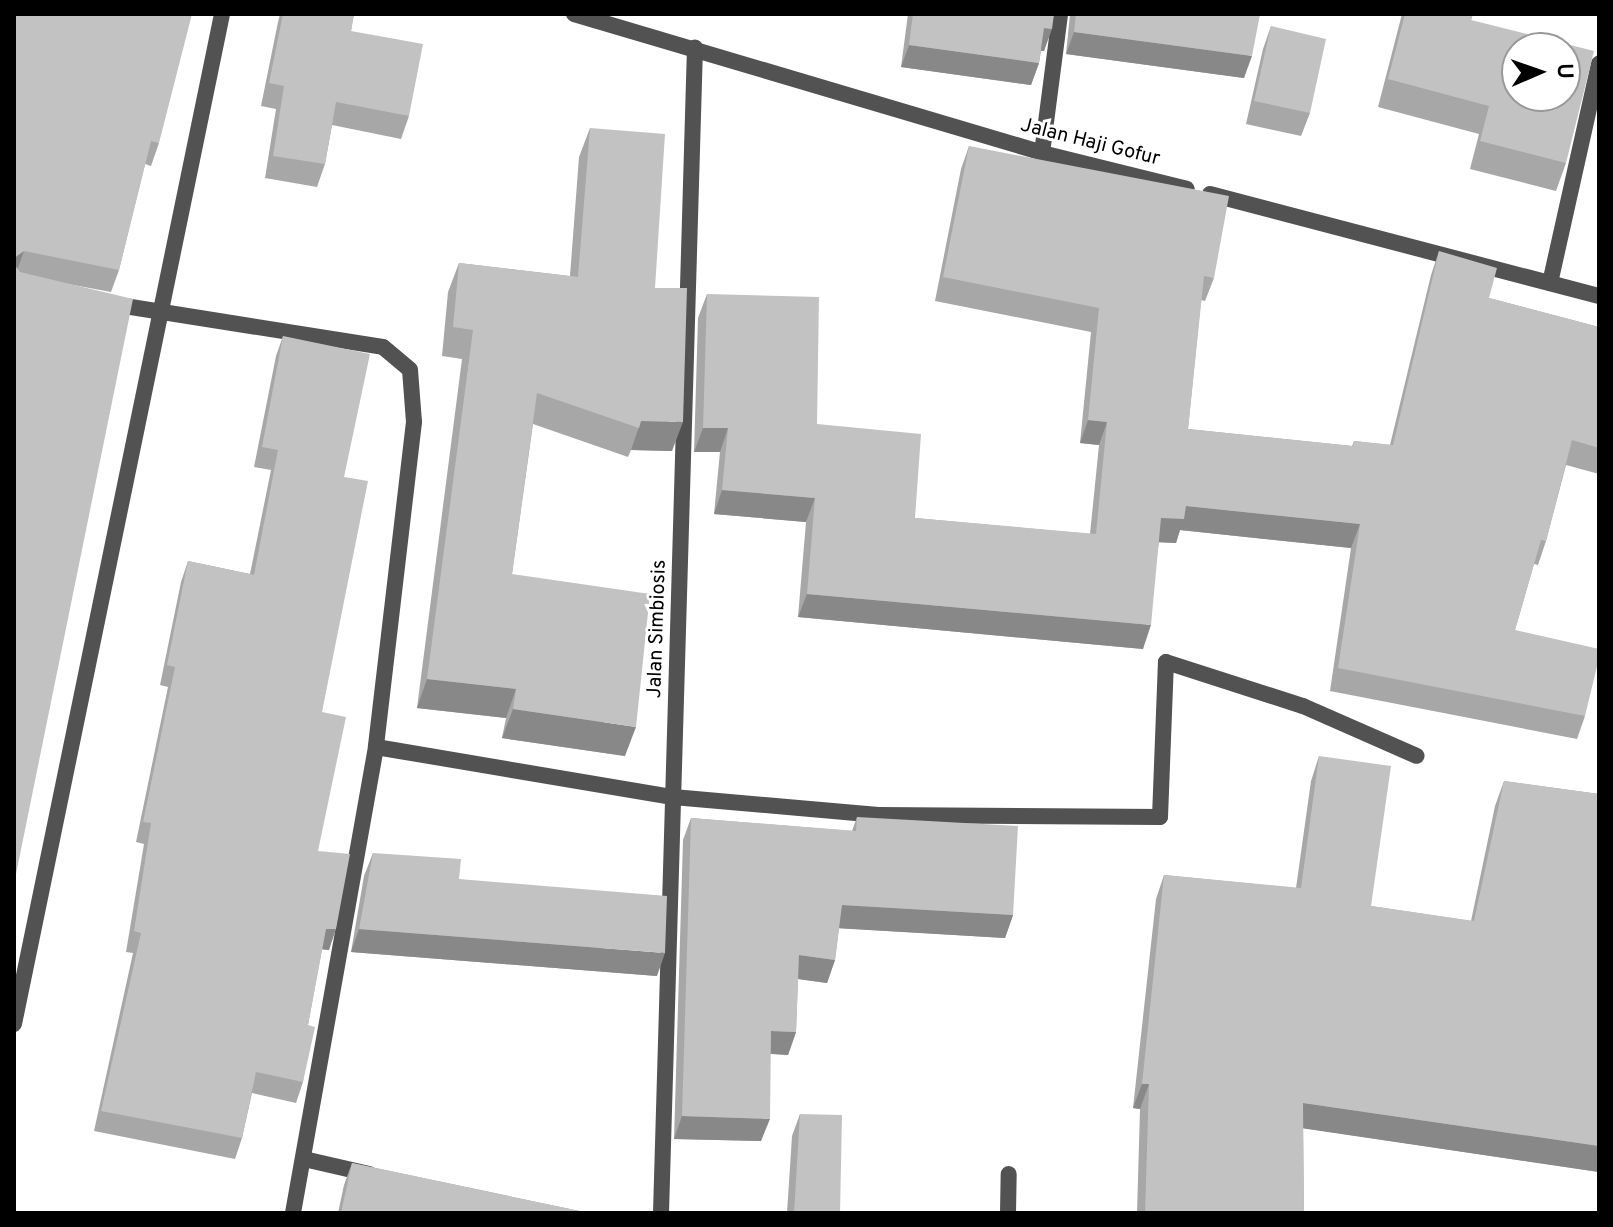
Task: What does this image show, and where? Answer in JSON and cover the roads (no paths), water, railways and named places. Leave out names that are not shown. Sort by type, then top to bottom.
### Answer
[{"type":"street","points":[[14,1024],[222,14]]},
{"type":"street","name":"Jalan Haji Gofur","points":[[574,14],[695,47],[1042,153],[1599,296]]},
{"type":"street","points":[[1042,153],[1060,14]]},
{"type":"street","name":"Jalan Simbiosis","points":[[661,1213],[695,47]]},
{"type":"street","points":[[1550,283],[1599,63]]},
{"type":"street","points":[[101,302],[383,347],[410,370],[414,422],[376,747],[293,1213]]},
{"type":"street","points":[[376,747],[673,797],[878,815],[1160,817],[1166,662],[1303,706],[1417,756]]},
{"type":"street","points":[[304,1159],[381,1177]]},
{"type":"street","points":[[1008,1213],[1009,1174]]}]
